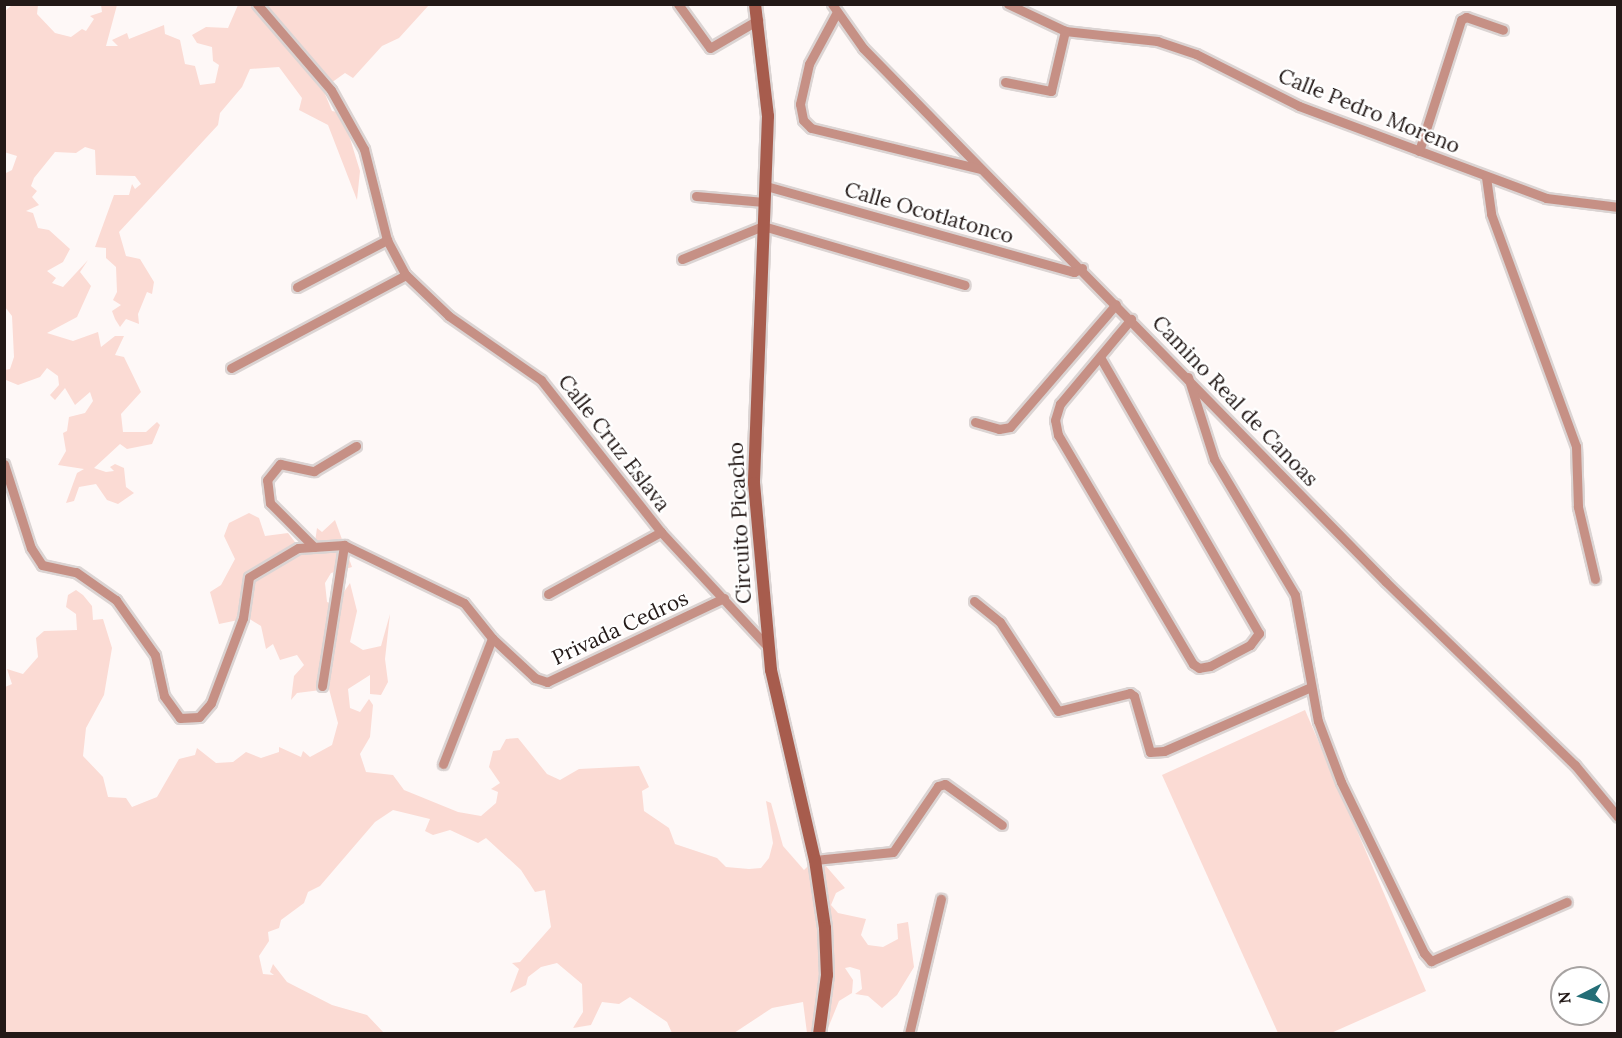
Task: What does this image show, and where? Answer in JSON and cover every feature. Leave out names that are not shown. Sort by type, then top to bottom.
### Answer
[{"type":"main road","name":"Circuito Picacho","points":[[755,4],[768,116],[754,483],[768,647],[815,860],[827,975],[819,1034]]},
{"type":"street","name":"Calle Cruz Eslava","points":[[257,4],[331,90],[359,139],[387,240],[406,275],[449,316],[541,380],[661,532],[768,647]]},
{"type":"street","points":[[678,4],[710,48],[758,20]]},
{"type":"street","name":"Calle Pedro Moreno","points":[[1008,4],[1065,31],[1157,41],[1196,54],[1299,106],[1486,177],[1562,203],[1617,207]]},
{"type":"street","points":[[835,8],[809,64],[800,104],[803,120],[812,128],[981,168]]},
{"type":"street","name":"Camino Real de Canoas","points":[[835,8],[863,48],[1187,375],[1386,582],[1575,765],[1617,818]]},
{"type":"street","points":[[1419,151],[1461,20],[1466,17],[1503,30]]},
{"type":"street","points":[[1005,82],[1051,91],[1065,31]]},
{"type":"street","points":[[1486,177],[1491,214],[1576,446],[1578,507],[1595,579]]},
{"type":"street","name":"Calle Ocotlatonco","points":[[765,186],[1074,272],[1082,268]]},
{"type":"street","points":[[696,196],[764,202]]},
{"type":"street","points":[[682,259],[763,226],[965,285]]},
{"type":"street","points":[[297,287],[387,240]]},
{"type":"street","points":[[231,368],[406,275]]},
{"type":"street","points":[[975,422],[999,429],[1010,427],[1116,304]]},
{"type":"street","points":[[1100,357],[1259,633],[1250,645],[1210,666],[1199,668],[1192,663],[1059,435],[1055,420],[1060,404],[1131,319]]},
{"type":"street","points":[[1187,375],[1214,459],[1295,595],[1309,687],[1341,782],[1431,962],[1567,902]]},
{"type":"street","points":[[314,547],[270,503],[267,480],[280,464],[314,471],[356,446]]},
{"type":"street","name":"Privada Cedros","points":[[4,464],[31,548],[42,565],[76,572],[116,600],[155,655],[164,696],[180,718],[199,717],[211,703],[243,618],[249,577],[298,548],[344,545],[464,603],[492,638],[535,678],[547,682],[724,598]]},
{"type":"street","points":[[548,594],[661,532]]},
{"type":"street","points":[[322,686],[344,545]]},
{"type":"street","points":[[974,601],[999,622],[1058,711],[1130,693],[1134,696],[1150,752],[1164,751],[1309,687]]},
{"type":"street","points":[[443,764],[492,638]]},
{"type":"street","points":[[815,860],[893,852],[938,786],[945,784],[1002,825]]},
{"type":"street","points":[[909,1034],[941,899]]},
{"type":"shaded area","points":[[12,5],[38,5],[37,14],[55,33],[71,37],[82,29],[86,31],[94,19],[90,16],[102,12],[101,5],[117,5],[106,46],[118,46],[112,40],[127,33],[129,39],[164,25],[165,34],[180,40],[185,64],[195,66],[200,85],[215,83],[219,65],[213,61],[212,47],[197,43],[192,35],[206,27],[228,28],[238,5],[429,5],[399,38],[382,46],[353,78],[345,73],[331,83],[325,94],[332,111],[353,115],[348,132],[360,171],[357,200],[328,125],[299,110],[302,98],[279,67],[250,69],[242,87],[220,113],[218,125],[119,232],[126,256],[140,259],[154,282],[152,294],[147,292],[138,314],[139,324],[126,319],[120,327],[115,319],[112,311],[121,305],[113,300],[117,292],[116,267],[106,258],[106,248],[95,247],[114,195],[129,195],[132,184],[135,189],[141,184],[135,176],[96,175],[95,150],[85,147],[76,153],[55,152],[34,178],[31,186],[37,191],[32,197],[39,205],[26,211],[33,213],[38,228],[49,230],[70,249],[63,262],[47,271],[56,278],[52,283],[63,287],[88,260],[80,272],[91,286],[77,317],[47,333],[73,341],[98,332],[101,347],[115,336],[124,336],[115,355],[124,357],[141,392],[121,414],[123,432],[146,432],[157,422],[160,425],[152,444],[127,449],[120,444],[94,468],[106,472],[114,471],[110,467],[115,464],[124,468],[126,487],[134,493],[118,504],[107,500],[96,484],[79,487],[74,501],[66,503],[77,473],[84,469],[58,465],[66,451],[63,433],[67,431],[69,417],[85,413],[93,401],[90,392],[75,405],[65,388],[55,400],[50,395],[59,385],[58,376],[47,368],[40,377],[18,385],[6,380],[5,370],[10,369],[14,357],[12,316],[5,307],[4,174],[12,170],[17,156],[4,152],[4,12]]},
{"type":"shaded area","points":[[249,513],[259,518],[265,536],[288,533],[298,546],[315,542],[317,528],[322,532],[335,520],[352,567],[331,573],[325,583],[327,602],[335,605],[350,583],[357,611],[350,642],[363,650],[381,646],[390,614],[385,659],[388,682],[381,695],[370,694],[370,675],[348,689],[350,708],[360,712],[369,699],[373,705],[370,737],[360,754],[366,772],[393,775],[404,790],[458,812],[481,816],[496,803],[498,792],[491,789],[500,783],[489,767],[493,751],[500,750],[506,739],[518,738],[547,774],[560,780],[579,769],[639,766],[649,787],[642,791],[644,811],[669,828],[675,844],[717,858],[726,867],[749,869],[761,868],[769,858],[773,843],[766,801],[771,803],[783,846],[804,870],[813,861],[825,865],[845,888],[836,893],[831,905],[838,913],[866,919],[861,935],[868,945],[883,947],[898,939],[897,924],[908,922],[914,967],[897,995],[882,1008],[868,996],[855,994],[862,989],[860,970],[850,967],[845,968],[853,980],[852,993],[839,1001],[826,1033],[807,1033],[803,1002],[772,1008],[734,1033],[672,1033],[667,1022],[630,997],[619,1004],[602,1002],[591,1025],[573,1028],[583,1012],[582,984],[557,963],[541,967],[528,977],[526,985],[510,993],[519,969],[512,963],[520,962],[551,927],[545,890],[535,892],[521,870],[486,838],[478,843],[450,830],[433,835],[425,831],[430,819],[393,810],[375,822],[320,886],[308,892],[304,903],[281,920],[279,928],[268,932],[269,941],[259,956],[263,974],[274,975],[270,972],[273,964],[287,982],[332,1005],[367,1015],[384,1033],[5,1034],[5,687],[12,684],[7,669],[23,674],[38,657],[36,638],[44,631],[77,630],[76,614],[66,607],[68,595],[76,590],[92,606],[93,620],[103,619],[112,648],[104,695],[86,728],[83,756],[103,777],[108,797],[126,798],[132,807],[157,797],[179,759],[195,755],[197,748],[216,763],[233,762],[246,752],[261,758],[279,752],[279,747],[301,757],[303,751],[310,757],[332,745],[338,723],[329,689],[297,693],[291,700],[294,676],[304,665],[297,655],[280,660],[273,644],[266,649],[261,626],[248,618],[219,624],[210,592],[221,585],[235,559],[224,536],[229,523]]},
{"type":"shaded area","points":[[1305,710],[1426,991],[1331,1033],[1278,1033],[1162,775]]}]
